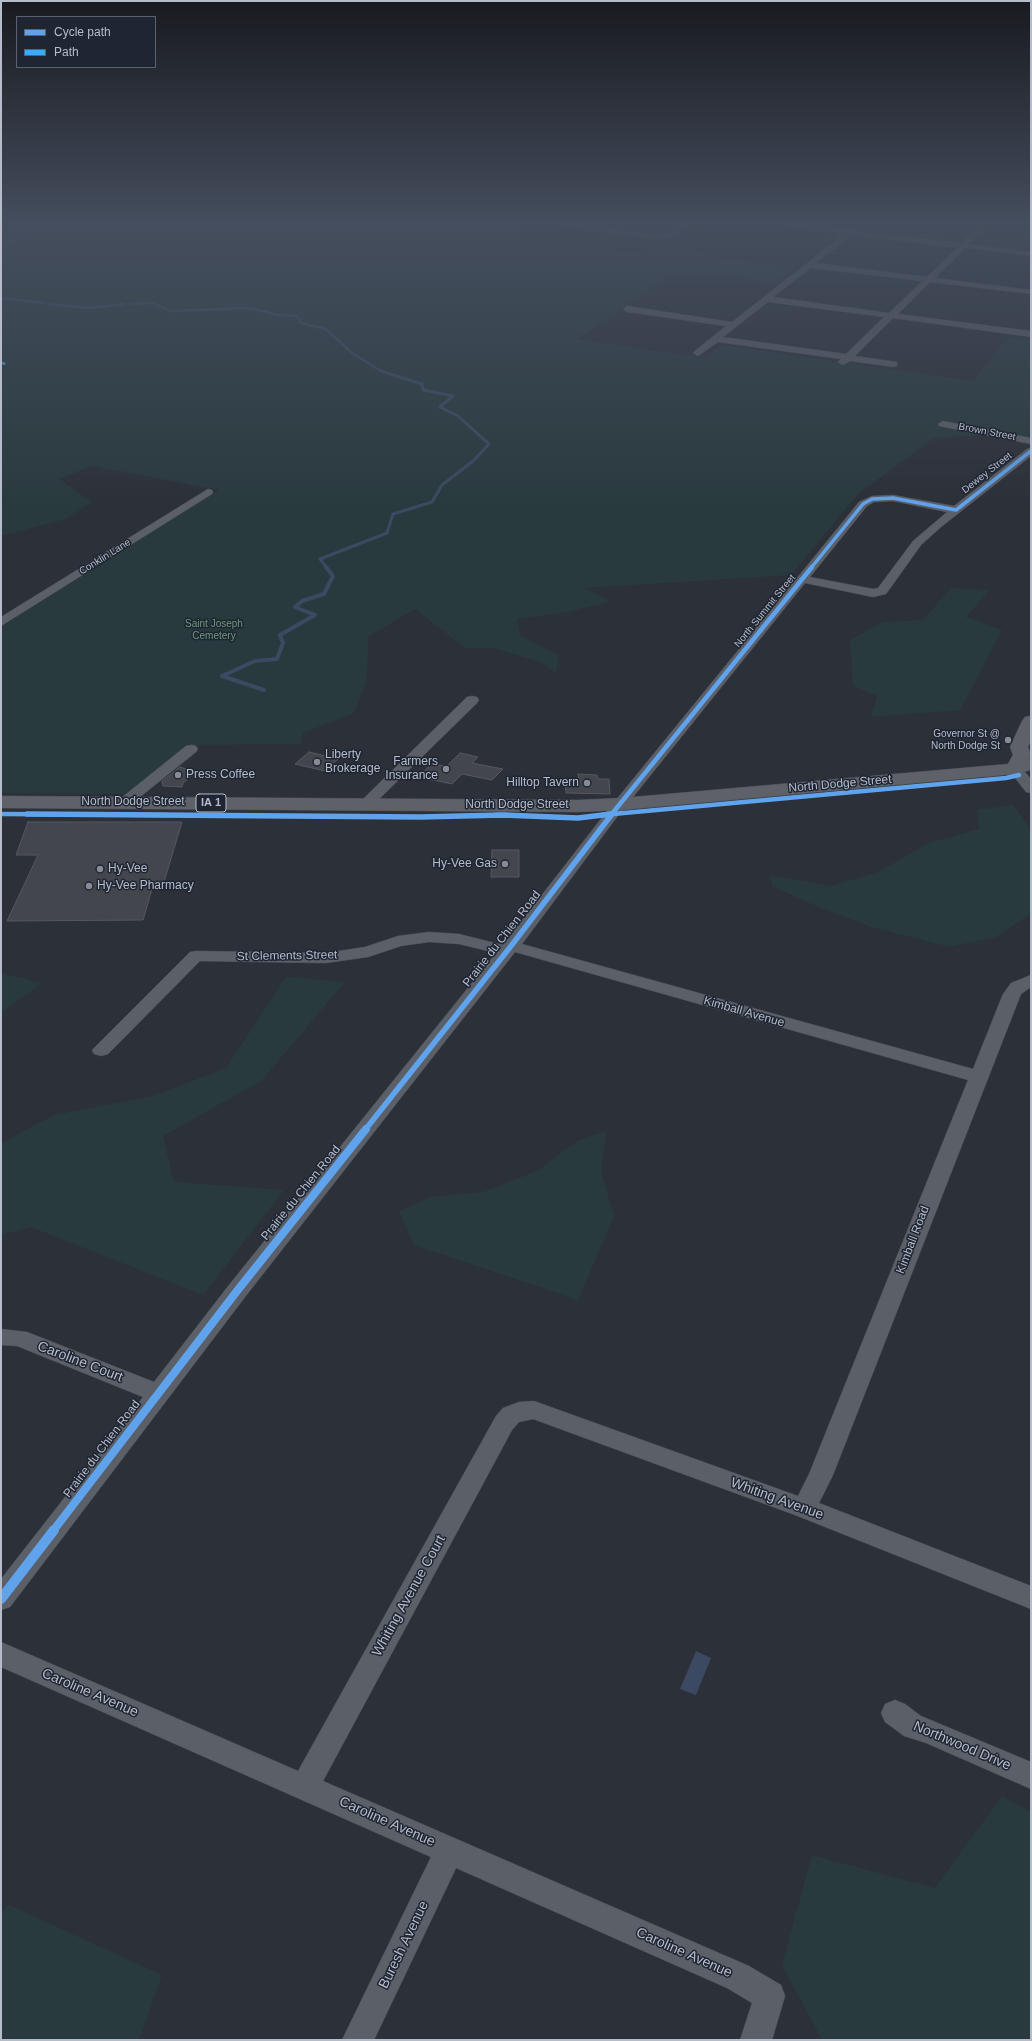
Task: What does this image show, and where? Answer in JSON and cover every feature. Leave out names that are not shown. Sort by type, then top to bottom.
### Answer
[{"type":"main road","points":[[1023,767],[1022,755],[1025,750],[1031,721]]},
{"type":"main road","points":[[984,771],[1025,750]]},
{"type":"main road","name":"North Dodge Street","points":[[1,802],[578,806],[622,804],[1023,767]]},
{"type":"street","points":[[683,317],[734,325]]},
{"type":"street","points":[[698,353],[744,317]]},
{"type":"street","points":[[845,360],[890,317]]},
{"type":"street","points":[[901,317],[1031,334]]},
{"type":"street","points":[[716,339],[845,360],[894,364]]},
{"type":"street","name":"Brown Street","points":[[943,424],[1031,441]]},
{"type":"street","name":"Dewey Street","points":[[803,579],[873,593],[882,592],[917,543],[1031,451]]},
{"type":"street","name":"Conklin Lane","points":[[1,622],[208,492]]},
{"type":"street","name":"North Summit Street","points":[[622,804],[866,501],[876,498],[892,498],[956,510]]},
{"type":"street","points":[[365,805],[472,700]]},
{"type":"street","points":[[126,802],[191,749]]},
{"type":"street","points":[[1023,767],[1031,789]]},
{"type":"street","name":"Prairie du Chien Road","points":[[1,1599],[237,1291],[509,949],[612,814],[622,804]]},
{"type":"street","name":"St Clements Street","points":[[101,1050],[196,956],[326,958],[368,952],[398,941],[429,937],[459,939],[509,949]]},
{"type":"street","name":"Kimball Avenue","points":[[509,949],[978,1077]]},
{"type":"street","name":"Kimball Road","points":[[804,1508],[821,1475],[1012,994],[1017,987],[1031,980]]},
{"type":"street","name":"Caroline Court","points":[[1,1337],[19,1338],[158,1393]]},
{"type":"street","name":"Whiting Avenue","points":[[519,1411],[534,1410],[804,1508],[1031,1598]]},
{"type":"street","name":"Whiting Avenue Court","points":[[305,1786],[504,1423],[511,1415],[519,1411]]},
{"type":"street","name":"Caroline Avenue","points":[[1,1654],[738,1977],[770,1996],[756,2040]]},
{"type":"street","name":"Northwood Drive","points":[[895,1713],[914,1727],[929,1731],[1031,1776]]},
{"type":"street","name":"Buresh Avenue","points":[[358,2040],[450,1850]]},
{"type":"green space","name":"Saint Joseph Cemetery","points":[[1,317],[609,317],[577,339],[704,358],[722,345],[973,381],[1008,337],[1031,339],[1031,434],[1024,442],[982,435],[934,438],[858,494],[791,575],[585,588],[611,601],[568,612],[517,619],[521,636],[559,655],[556,673],[541,662],[493,648],[465,648],[415,609],[369,636],[366,683],[354,713],[303,733],[300,744],[191,745],[129,794],[1,793],[1,627],[219,490],[92,466],[59,479],[92,502],[66,519],[1,536]]},
{"type":"green space","points":[[951,588],[990,590],[966,617],[1002,630],[960,710],[871,717],[877,696],[853,686],[850,640],[883,622],[923,620]]},
{"type":"green space","points":[[1013,805],[1031,829],[1031,911],[1030,914],[996,937],[949,947],[872,927],[816,906],[772,886],[771,875],[831,886],[878,872],[929,843],[979,829],[977,810]]},
{"type":"green space","points":[[1,973],[42,983],[1,1013]]},
{"type":"green space","points":[[286,977],[345,982],[261,1081],[163,1136],[174,1182],[284,1190],[203,1295],[31,1227],[1,1235],[1,1143],[54,1115],[153,1096],[226,1068]]},
{"type":"green space","points":[[606,1131],[601,1171],[614,1216],[578,1300],[414,1245],[399,1211],[431,1197],[483,1192],[537,1171],[577,1141]]},
{"type":"green space","points":[[1002,1796],[1031,1812],[1031,2040],[822,2040],[782,1965],[812,1855],[935,1888]]},
{"type":"green space","points":[[9,1905],[162,1975],[139,2040],[1,2040],[1,1912]]},
{"type":"water","points":[[696,1651],[711,1658],[696,1695],[680,1689]]},
{"type":"building","name":"Liberty Brokerage","points":[[309,752],[338,759],[325,771],[295,764]]},
{"type":"building","name":"Farmers Insurance","points":[[460,753],[478,757],[472,763],[503,769],[492,780],[462,774],[452,784],[419,777],[431,764],[447,766]]},
{"type":"building","name":"Press Coffee","points":[[180,767],[196,772],[183,783],[182,787],[163,786],[162,781]]},
{"type":"building","name":"Hilltop Tavern","points":[[578,774],[597,775],[598,779],[609,779],[610,794],[566,793],[565,781],[579,779]]},
{"type":"building","name":"Hy-Vee","points":[[28,822],[182,822],[164,882],[154,882],[143,920],[7,921],[38,855],[16,855]]},
{"type":"building","name":"Hy-Vee Gas","points":[[492,850],[519,850],[519,877],[491,877]]},
{"type":"waterway","points":[[298,317],[301,323],[326,329],[352,353],[381,371],[390,374]]},
{"type":"waterway","points":[[327,568],[320,559],[387,533],[393,514],[432,502],[442,485],[473,461],[489,444],[458,416],[440,407],[453,396],[423,390],[422,384],[390,374]]},
{"type":"waterway","points":[[264,690],[222,676],[255,661],[277,659],[283,643],[280,635],[315,615],[295,607],[302,601],[324,594],[333,576],[326,567]]},
{"type":"marked path","points":[[1,363],[7,364]]},
{"type":"cycle path","points":[[1,1599],[237,1291],[511,946],[612,814],[863,504],[872,499],[893,498],[956,510],[1031,451]]},
{"type":"cycle path","points":[[1,814],[420,817],[503,815],[578,818],[1006,778],[1019,775]]},
{"type":"place","name":"Governor St @ North Dodge St","points":[[1008,740]]},
{"type":"place","name":"Liberty Brokerage","points":[[317,762]]},
{"type":"place","name":"Farmers Insurance","points":[[446,769]]},
{"type":"place","name":"Press Coffee","points":[[178,775]]},
{"type":"place","name":"Hilltop Tavern","points":[[587,783]]},
{"type":"place","name":"Hy-Vee Gas","points":[[505,864]]},
{"type":"place","name":"Hy-Vee","points":[[100,869]]},
{"type":"place","name":"Hy-Vee Pharmacy","points":[[89,886]]}]
